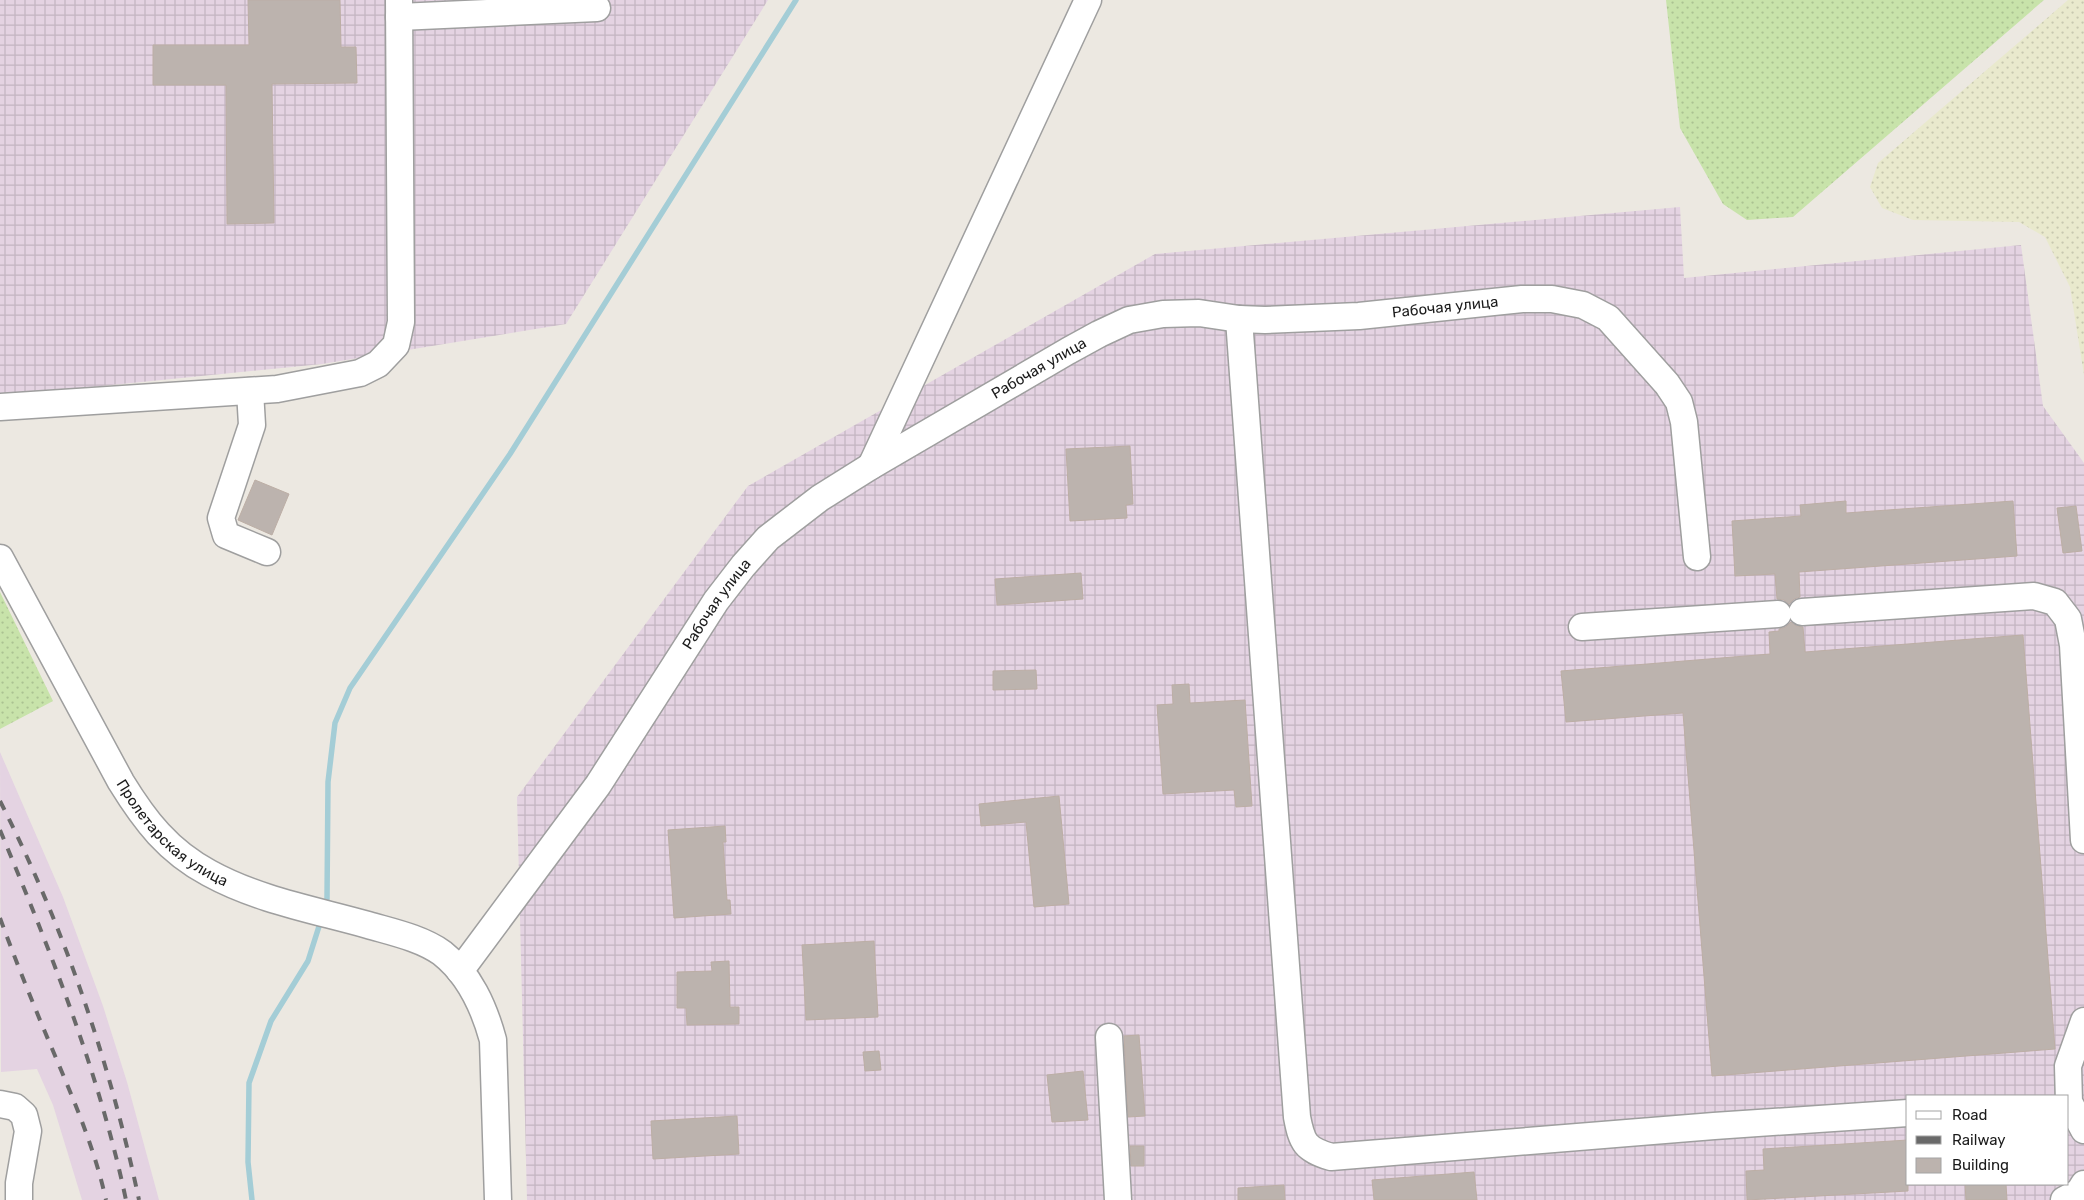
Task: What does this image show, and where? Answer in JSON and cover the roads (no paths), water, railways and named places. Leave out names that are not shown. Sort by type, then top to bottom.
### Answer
[{"type":"street","points":[[871,466],[1088,0]]},
{"type":"street","points":[[0,407],[277,389],[360,373],[378,364],[396,345],[401,322],[399,9],[597,8]]},
{"type":"street","name":"Рабочая улица","points":[[460,971],[598,785],[716,601],[768,538],[820,498],[871,466],[1068,351],[1129,320],[1163,314],[1199,313],[1239,319],[1359,316],[1522,300],[1552,299],[1583,305],[1608,318],[1667,384],[1680,402],[1684,422],[1697,557]]},
{"type":"street","points":[[1239,319],[1296,1116],[1301,1137],[1314,1152],[1332,1157],[1714,1126],[1906,1113]]},
{"type":"street","points":[[250,391],[252,425],[221,518],[226,535],[266,552]]},
{"type":"street","name":"Пролетарская улица","points":[[0,558],[121,782],[141,814],[163,841],[209,873],[234,885],[264,896],[412,938],[441,953],[460,971],[476,994],[487,1017],[493,1040],[498,1200]]},
{"type":"street","points":[[1582,627],[2034,596],[2055,602],[2068,618],[2073,645],[2084,840]]},
{"type":"street","points":[[2068,1095],[2068,1066],[2084,1021]]},
{"type":"street","points":[[1109,1037],[1118,1200]]},
{"type":"street","points":[[0,1104],[15,1107],[24,1115],[28,1131],[19,1183],[19,1200]]},
{"type":"street","points":[[2069,1104],[2084,1130]]},
{"type":"street","points":[[2064,1200],[2079,1192],[2084,1184]]},
{"type":"waterway","points":[[325,907],[327,899],[328,782],[335,723],[350,688],[510,454],[796,0]]},
{"type":"waterway","points":[[252,1200],[248,1162],[249,1083],[271,1021],[308,961],[321,920]]},
{"type":"railway","points":[[0,801],[45,897],[83,996],[114,1097],[139,1200]]},
{"type":"railway","points":[[0,830],[72,1012],[102,1105],[126,1200]]},
{"type":"railway","points":[[0,918],[27,989],[79,1114],[101,1178],[106,1200]]}]
